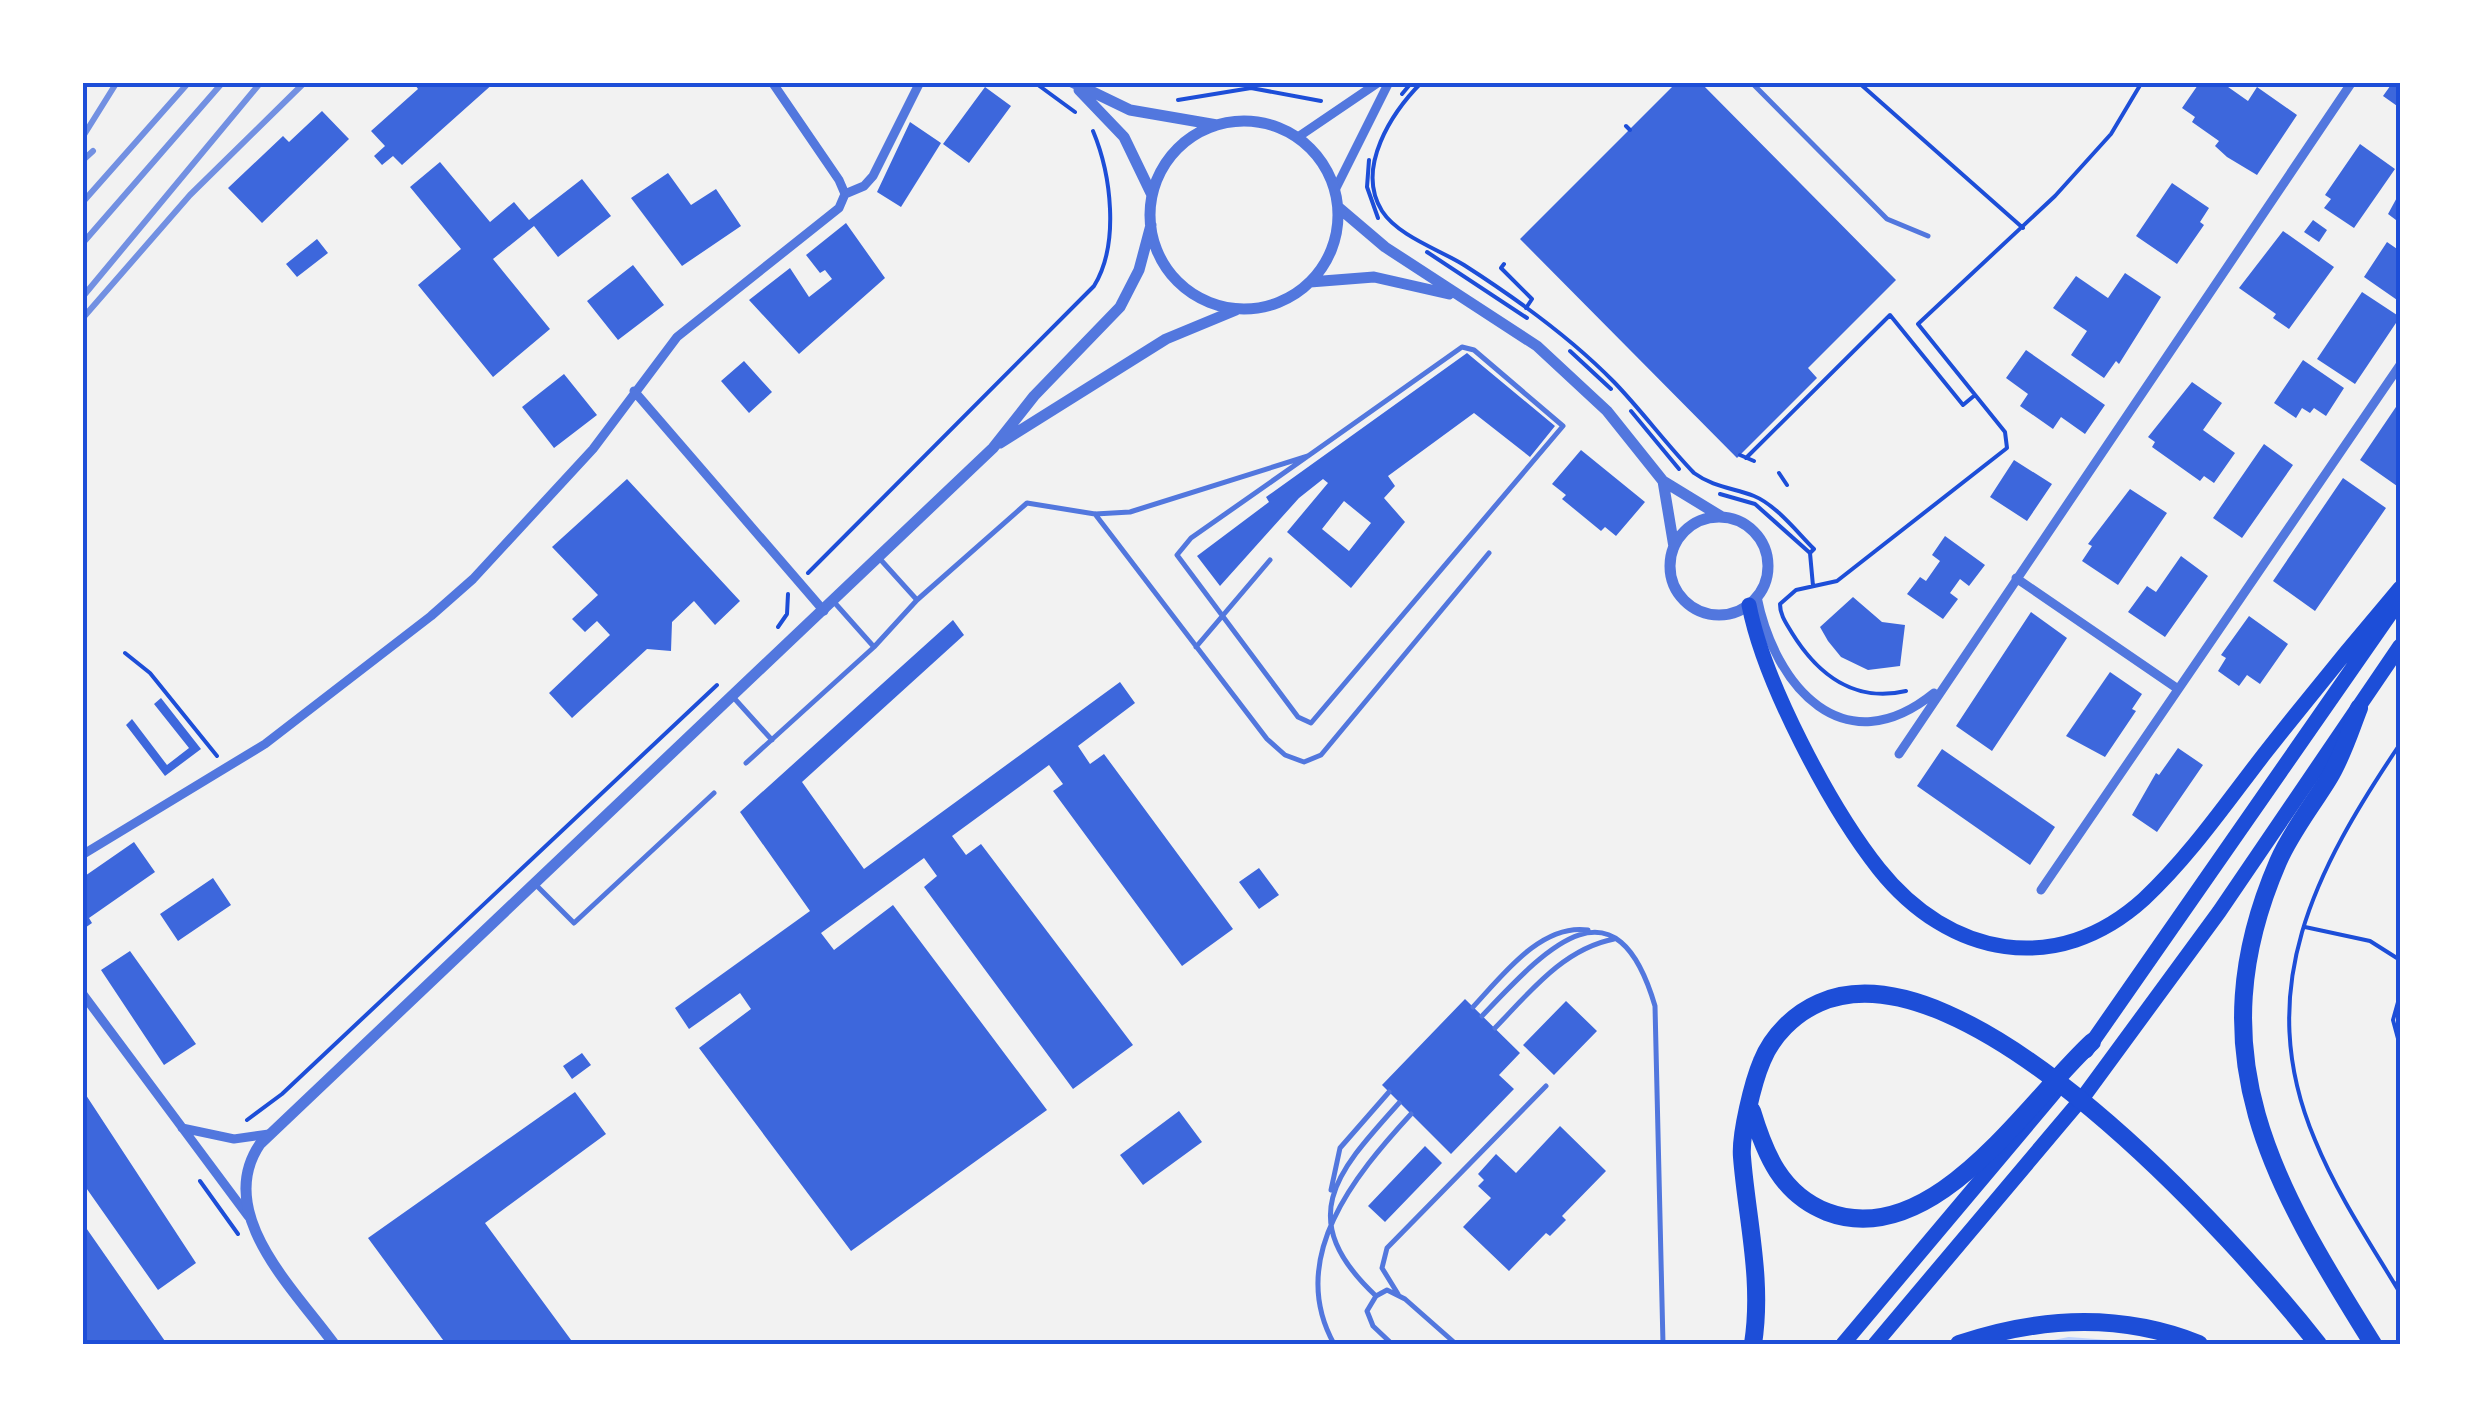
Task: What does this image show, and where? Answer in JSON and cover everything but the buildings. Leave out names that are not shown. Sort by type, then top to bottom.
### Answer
[{"type":"highway","points":[[1753,601],[1764,662],[1790,718],[1858,840],[1890,883],[1912,906],[1959,935],[1980,943],[2024,949],[2086,935],[2141,902],[2189,850],[2323,678],[2400,588]]},
{"type":"highway","points":[[1843,1344],[2025,1132],[2092,1042],[2400,598]]},
{"type":"highway","points":[[1875,1344],[2084,1096],[2400,646]]},
{"type":"highway","points":[[2359,708],[2334,770],[2294,832],[2266,896],[2248,961],[2243,1024],[2250,1088],[2275,1175],[2304,1235],[2373,1344]]},
{"type":"highway","points":[[1754,1344],[1756,1264],[1742,1151],[1762,1059],[1776,1037],[1813,1005],[1848,993],[1902,994],[1935,1005],[2022,1057],[2108,1125],[2201,1212],[2318,1344]]},
{"type":"highway","points":[[1751,1106],[1773,1168],[1798,1195],[1838,1216],[1886,1215],[1922,1202],[1971,1168],[2092,1042]]},
{"type":"highway","points":[[1959,1344],[2028,1324],[2062,1320],[2136,1326],[2199,1344]]},
{"type":"street","points":[[772,82],[845,194]]},
{"type":"street","points":[[82,855],[235,764],[352,681],[473,578],[592,449],[677,337],[832,214],[845,194],[864,186],[873,176],[920,82]]},
{"type":"street","points":[[1298,137],[1379,82]]},
{"type":"street","points":[[1336,190],[1389,82]]},
{"type":"street","points":[[1899,754],[2352,82]]},
{"type":"street","points":[[1072,83],[1131,149],[1152,195]]},
{"type":"street","points":[[992,448],[1166,339],[1240,309],[1278,303],[1310,282],[1333,248],[1336,190],[1320,157],[1298,137],[1255,121],[1217,124],[1130,110],[1072,83]]},
{"type":"street","points":[[248,1216],[245,1179],[252,1158],[269,1134],[880,559],[992,448],[1034,396],[1120,308],[1139,270],[1151,225],[1152,195],[1175,151],[1217,124]]},
{"type":"street","points":[[1338,207],[1570,374],[1608,410],[1662,480],[1722,517],[1750,528],[1764,546],[1768,572],[1753,601],[1723,615],[1692,606],[1672,580],[1674,547],[1662,480]]},
{"type":"street","points":[[1151,225],[1160,257],[1180,284],[1208,302],[1240,309]]},
{"type":"street","points":[[1310,282],[1388,279],[1458,296]]},
{"type":"street","points":[[2042,890],[2400,365]]},
{"type":"street","points":[[634,391],[799,582],[829,607]]},
{"type":"street","points":[[1674,547],[1698,522],[1722,517]]},
{"type":"street","points":[[2016,578],[2178,689]]},
{"type":"street","points":[[1753,601],[1774,654],[1793,686],[1812,703],[1854,719],[1884,719],[1908,712],[1940,688]]},
{"type":"street","points":[[82,993],[248,1216],[334,1344]]},
{"type":"street","points":[[179,1128],[234,1139],[269,1134]]},
{"type":"lane","points":[[1751,82],[1887,219],[1928,236]]},
{"type":"lane","points":[[1462,347],[1474,350],[1556,416],[1562,426],[1558,436],[1316,722],[1306,723],[1180,565],[1178,551],[1308,456],[1462,347]]},
{"type":"lane","points":[[746,763],[1021,506],[1039,504],[1095,514],[1138,510],[1308,456]]},
{"type":"lane","points":[[1095,514],[1273,746],[1292,760],[1310,762],[1321,755],[1489,553]]},
{"type":"lane","points":[[880,559],[917,600]]},
{"type":"lane","points":[[1196,648],[1270,560]]},
{"type":"lane","points":[[829,607],[874,647]]},
{"type":"lane","points":[[732,696],[772,740]]},
{"type":"lane","points":[[533,882],[574,923],[714,793]]},
{"type":"lane","points":[[1473,1007],[1512,966],[1562,930],[1601,932],[1618,938],[1644,969],[1655,1006],[1663,1344]]},
{"type":"lane","points":[[1482,1016],[1543,954],[1586,933],[1601,932]]},
{"type":"lane","points":[[1495,1028],[1553,970],[1582,950],[1618,938]]},
{"type":"lane","points":[[1456,1344],[1398,1294],[1384,1273],[1382,1254],[1546,1086]]},
{"type":"lane","points":[[1334,1344],[1318,1286],[1340,1148],[1389,1092]]},
{"type":"lane","points":[[1328,1205],[1339,1175],[1400,1102]]},
{"type":"lane","points":[[1329,1226],[1366,1163],[1411,1114]]},
{"type":"lane","points":[[1329,1226],[1338,1250],[1376,1296]]},
{"type":"lane","points":[[1392,1344],[1368,1316],[1376,1296],[1386,1290],[1398,1294]]},
{"type":"path","points":[[768,636],[784,620],[788,594],[799,582],[1094,286],[1106,249],[1108,181],[1090,125],[1034,82]]},
{"type":"path","points":[[1422,82],[1392,116],[1381,142],[1374,176],[1376,200],[1398,228],[1526,308],[1613,381],[1694,473],[1711,484],[1759,498],[1774,510],[1814,548],[1810,553],[1812,586]]},
{"type":"path","points":[[1858,82],[2023,228]]},
{"type":"path","points":[[1906,334],[2023,228],[2111,134],[2142,82]]},
{"type":"path","points":[[1164,102],[1252,88],[1308,101],[1328,100]]},
{"type":"path","points":[[1090,125],[1101,112]]},
{"type":"path","points":[[1504,264],[1501,268],[1532,300],[1526,308]]},
{"type":"path","points":[[1754,462],[1743,456],[1890,315],[1964,405],[1976,395]]},
{"type":"path","points":[[1915,688],[1882,694],[1861,692],[1834,681],[1812,662],[1779,609],[1788,594],[1837,581],[2007,448],[2008,436],[1918,324]]},
{"type":"path","points":[[1778,473],[1787,485]]},
{"type":"path","points":[[1774,510],[1777,503]]},
{"type":"path","points":[[126,653],[150,672],[215,755],[235,764]]},
{"type":"path","points":[[238,1122],[258,1115],[282,1094],[720,682]]},
{"type":"path","points":[[2400,744],[2350,822],[2305,927],[2290,971],[2287,1002],[2302,1106],[2335,1181],[2400,1293]]},
{"type":"path","points":[[2305,927],[2370,940],[2400,960]]},
{"type":"path","points":[[2400,995],[2393,1020],[2400,1046]]},
{"type":"path","points":[[2396,1286],[2400,1276]]},
{"type":"waterway","points":[[2050,1344],[2069,1340],[2121,1344]]},
{"type":"railway","points":[[82,138],[117,82]]},
{"type":"railway","points":[[82,203],[189,82]]},
{"type":"railway","points":[[82,244],[223,82]]},
{"type":"railway","points":[[85,294],[261,82]]},
{"type":"railway","points":[[82,319],[190,195],[305,82]]},
{"type":"railway","points":[[82,161],[93,151]]}]
